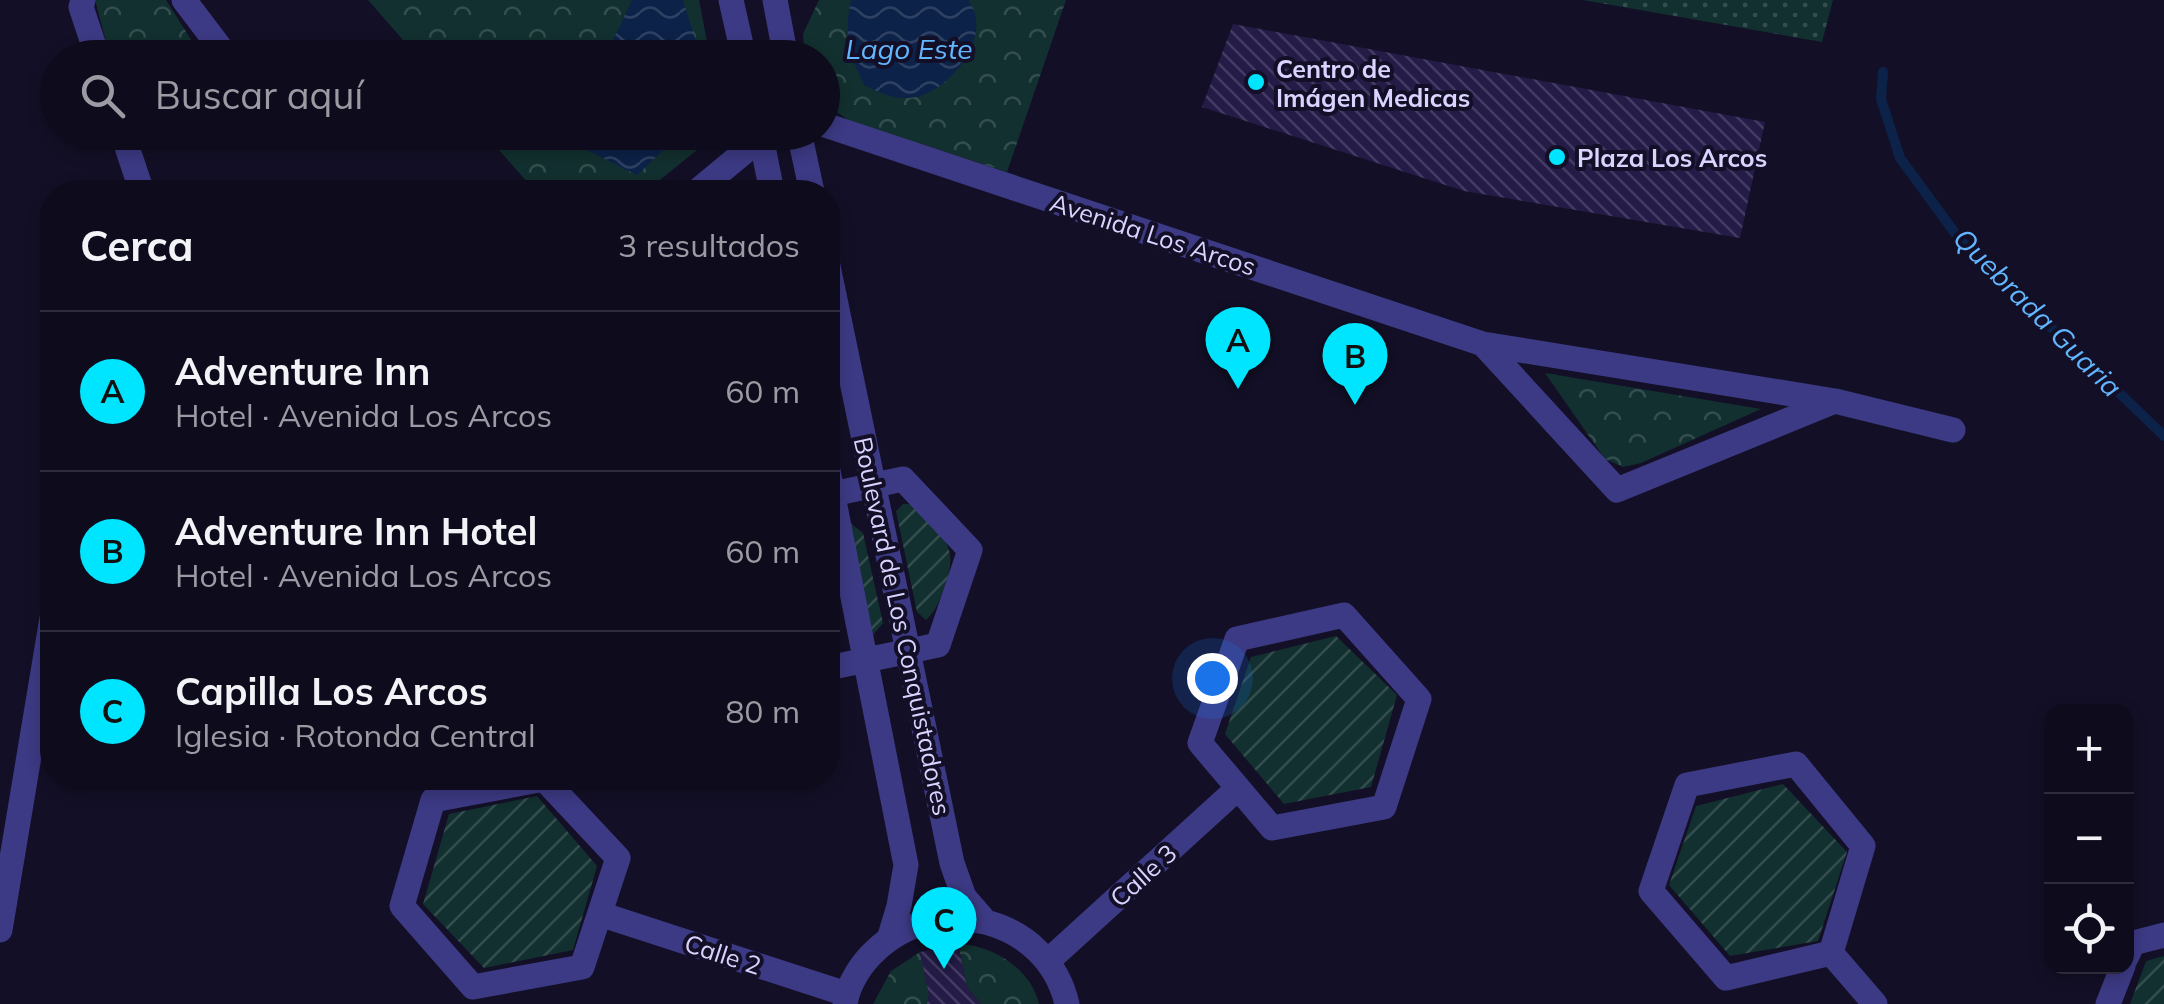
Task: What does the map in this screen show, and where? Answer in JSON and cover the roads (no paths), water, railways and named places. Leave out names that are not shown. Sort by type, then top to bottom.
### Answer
[{"type":"street","points":[[83,0],[81,8],[92,40]]},
{"type":"street","points":[[184,0],[214,40]]},
{"type":"street","points":[[731,0],[740,40]]},
{"type":"street","points":[[775,0],[783,40]]},
{"type":"street","points":[[785,40],[790,0]]},
{"type":"street","name":"Avenida Los Arcos","points":[[840,130],[1483,344],[1834,401],[1953,430]]},
{"type":"street","points":[[128,150],[138,180]]},
{"type":"street","points":[[711,180],[747,150]]},
{"type":"street","points":[[768,150],[771,180]]},
{"type":"street","points":[[804,150],[810,180]]},
{"type":"street","name":"Boulevard de Los Conquistadores","points":[[840,324],[952,864],[964,896],[983,919]]},
{"type":"street","name":"Avenida Los Arcos","points":[[1483,344],[1617,490],[1834,401]]},
{"type":"street","points":[[840,486],[902,479],[970,550],[938,645],[840,665]]},
{"type":"street","name":"Boulevard de Los Conquistadores","points":[[840,539],[906,864],[890,936]]},
{"type":"street","points":[[1344,615],[1419,699],[1384,807],[1272,828],[1237,789],[1200,743],[1237,639],[1344,615]]},
{"type":"street","points":[[0,930],[40,690]]},
{"type":"street","points":[[1796,764],[1863,846],[1831,953],[1726,978],[1663,906],[1651,891],[1688,784],[1796,764]]},
{"type":"street","name":"Calle 3","points":[[1048,962],[1237,789]]},
{"type":"street","points":[[486,790],[433,800],[402,906],[473,987],[582,967],[618,858],[554,790]]},
{"type":"street","name":"Calle 2","points":[[600,914],[846,999]]},
{"type":"street","points":[[846,999],[864,962],[890,936],[919,922],[951,916],[983,919],[1019,934],[1048,962],[1064,990],[1067,1004]]},
{"type":"street","points":[[2134,943],[2164,936]]},
{"type":"street","points":[[1831,953],[1875,1004]]},
{"type":"street","points":[[2108,1004],[2120,974]]},
{"type":"water","points":[[632,0],[683,0],[696,40],[613,40]]},
{"type":"water","name":"Lago Este","points":[[851,0],[968,0],[975,14],[972,46],[952,75],[924,95],[903,98],[880,92],[864,85],[851,53]]},
{"type":"water","points":[[587,150],[664,150],[637,175]]},
{"type":"waterway","name":"Quebrada Guaria","points":[[1883,72],[1881,99],[1900,158],[1960,240],[2164,436]]},
{"type":"place","name":"Centro de Imágen Medicas","points":[[1256,82]]},
{"type":"place","name":"Plaza Los Arcos","points":[[1557,157]]},
{"type":"place","name":"Adventure Inn","points":[[1238,389]]},
{"type":"place","name":"Adventure Inn Hotel","points":[[1355,405]]},
{"type":"place","name":"Capilla Los Arcos","points":[[944,969]]}]
